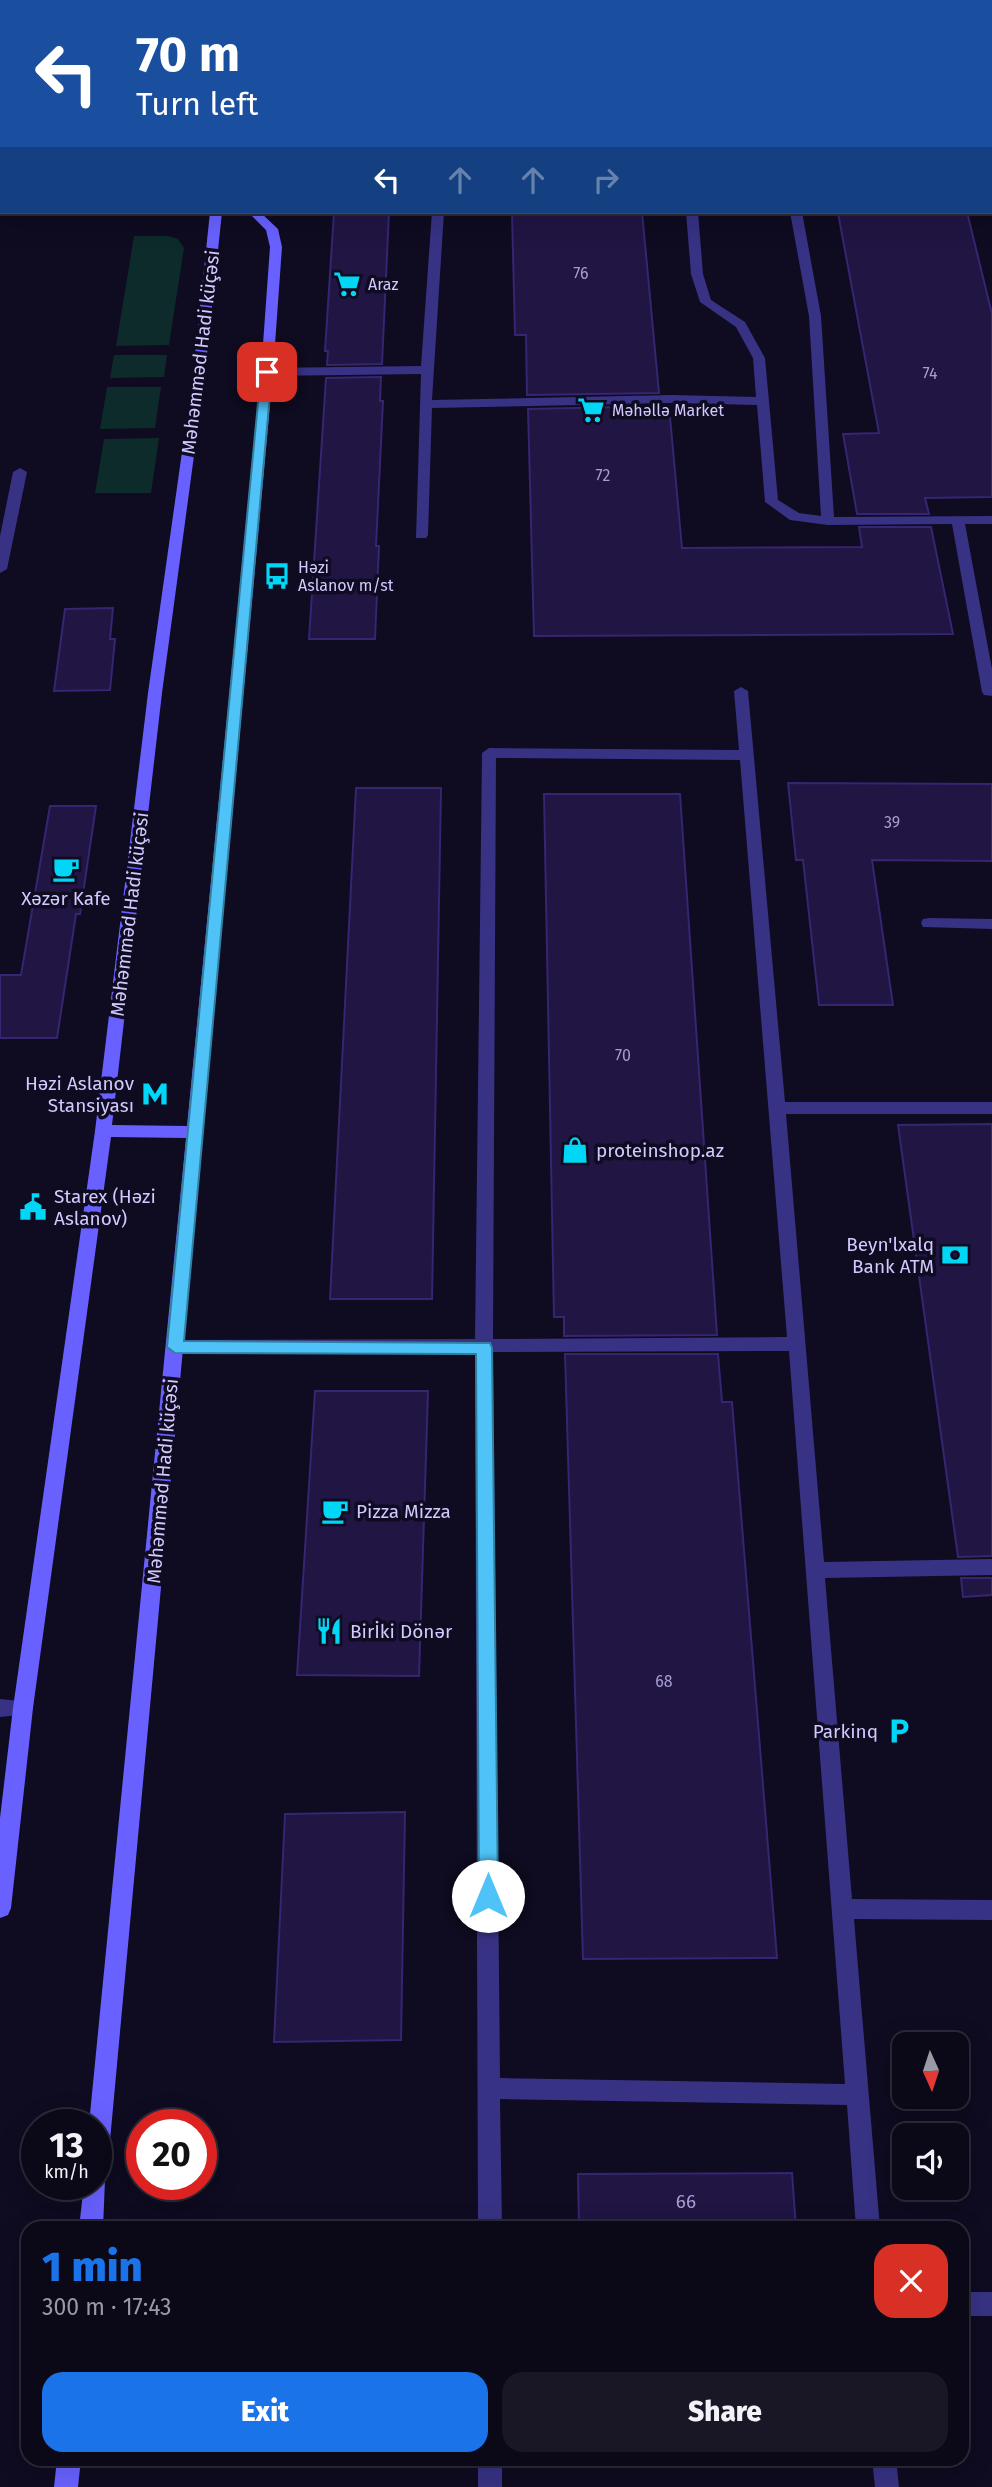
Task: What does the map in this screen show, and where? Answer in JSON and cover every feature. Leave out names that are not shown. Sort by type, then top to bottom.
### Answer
[{"type":"street","name":"Məhəmməd Hadi küçəsi","points":[[0,1908],[23,1708],[103,1131],[155,693],[199,374],[216,214]]},
{"type":"street","name":"Məhəmməd Hadi küçəsi","points":[[102,2109],[267,372],[276,247],[272,229],[256,214]]},
{"type":"street","points":[[103,1131],[195,1132]]},
{"type":"street","points":[[92,2221],[94,2200]]},
{"type":"street","points":[[66,2487],[68,2466]]},
{"type":"lane","points":[[421,535],[427,370],[438,214]]},
{"type":"lane","points":[[692,214],[697,274],[706,302],[741,325],[759,358],[772,502],[796,517],[828,521],[992,520]]},
{"type":"lane","points":[[796,214],[815,316],[828,521]]},
{"type":"lane","points":[[267,372],[427,370]]},
{"type":"lane","points":[[426,404],[672,399],[763,401]]},
{"type":"lane","points":[[0,569],[20,472]]},
{"type":"lane","points":[[958,520],[989,692]]},
{"type":"lane","points":[[741,691],[868,2221]]},
{"type":"lane","points":[[490,2221],[484,1348],[489,753],[746,755]]},
{"type":"lane","points":[[929,923],[992,924]]},
{"type":"lane","points":[[776,1108],[992,1108]]},
{"type":"lane","points":[[175,1347],[484,1348],[797,1344]]},
{"type":"lane","points":[[814,1570],[992,1567]]},
{"type":"lane","points":[[0,1708],[23,1708]]},
{"type":"lane","points":[[843,1909],[992,1909]]},
{"type":"lane","points":[[490,2088],[859,2095]]},
{"type":"lane","points":[[969,2304],[992,2304]]},
{"type":"lane","points":[[490,2466],[490,2487]]},
{"type":"lane","points":[[885,2466],[887,2487]]},
{"type":"green space","points":[[134,236],[168,236],[178,239],[184,248],[169,345],[116,346]]},
{"type":"green space","points":[[114,355],[167,355],[164,377],[110,378]]},
{"type":"green space","points":[[107,387],[161,387],[155,428],[100,429]]},
{"type":"green space","points":[[159,438],[151,493],[95,493],[104,439]]},
{"type":"building","points":[[334,214],[389,214],[382,364],[327,365],[328,351],[325,351]]},
{"type":"building","points":[[512,214],[642,214],[659,393],[527,395],[526,335],[515,335]]},
{"type":"building","points":[[838,214],[967,214],[992,314],[992,497],[925,498],[929,514],[857,514],[843,434],[879,433]]},
{"type":"building","points":[[381,377],[380,401],[383,401],[376,546],[379,546],[375,639],[309,639],[326,378]]},
{"type":"building","points":[[669,406],[682,548],[862,547],[859,527],[931,527],[953,634],[534,636],[528,409]]},
{"type":"building","points":[[113,608],[110,639],[115,639],[110,690],[54,691],[65,609]]},
{"type":"building","points":[[788,783],[992,784],[992,861],[872,860],[893,1005],[819,1005],[803,860],[796,860]]},
{"type":"building","points":[[356,788],[441,788],[432,1299],[330,1299]]},
{"type":"building","points":[[544,794],[680,794],[717,1335],[564,1336],[564,1317],[554,1317]]},
{"type":"building","points":[[50,806],[96,806],[80,914],[76,914],[57,1038],[0,1038],[0,975],[21,975]]},
{"type":"building","points":[[992,1124],[992,1556],[958,1557],[898,1125]]},
{"type":"building","points":[[565,1354],[718,1354],[722,1402],[732,1402],[777,1958],[583,1959]]},
{"type":"building","points":[[315,1391],[428,1391],[419,1676],[297,1675]]},
{"type":"building","points":[[961,1578],[992,1578],[992,1595],[963,1597]]},
{"type":"building","points":[[405,1812],[401,2040],[274,2042],[285,1814]]},
{"type":"building","points":[[792,2173],[795,2221],[579,2221],[578,2174]]},
{"type":"place","name":"Araz","points":[[347,284]]},
{"type":"place","name":"Mәhәllә Market","points":[[591,410]]},
{"type":"place","name":"Həzi Aslanov m/st","points":[[277,576]]},
{"type":"place","name":"Xəzər Kafe","points":[[66,869]]},
{"type":"place","name":"Həzi Aslanov Stansiyası","points":[[155,1094]]},
{"type":"place","name":"proteinshop.az","points":[[575,1150]]},
{"type":"place","name":"Starex (Həzi Aslanov)","points":[[33,1207]]},
{"type":"place","name":"Beyn'lxalq Bank ATM","points":[[955,1255]]},
{"type":"place","name":"Pizza Mizza","points":[[335,1511]]},
{"type":"place","name":"Birİki Dönər","points":[[329,1631]]},
{"type":"place","name":"Parkinq","points":[[899,1731]]},
{"type":"route","points":[[267,372],[175,1347],[484,1348],[488,1896]]}]
